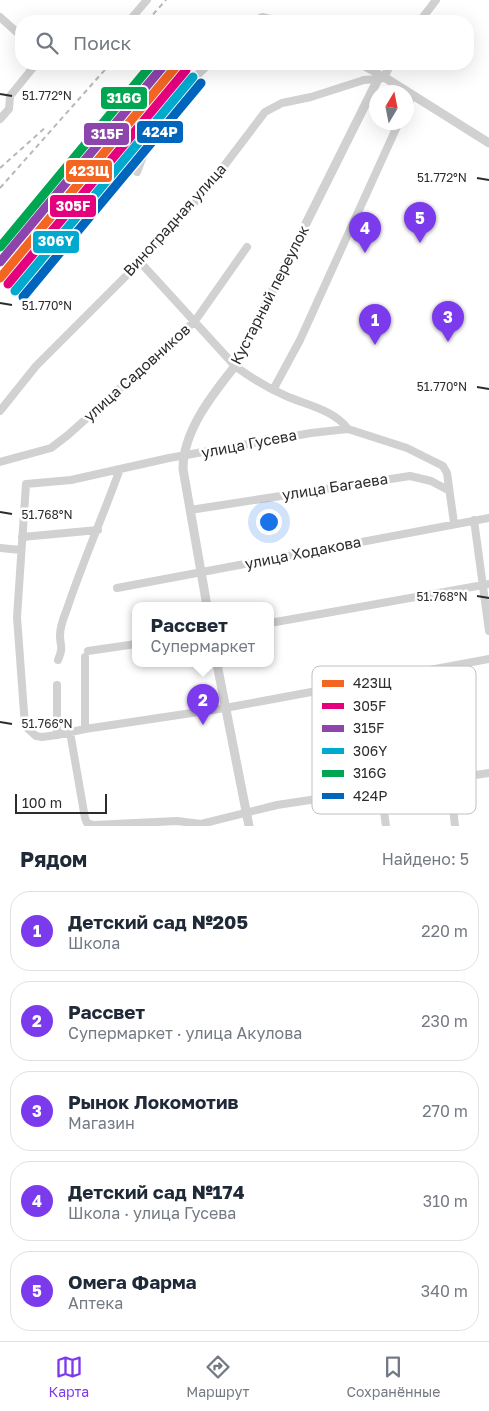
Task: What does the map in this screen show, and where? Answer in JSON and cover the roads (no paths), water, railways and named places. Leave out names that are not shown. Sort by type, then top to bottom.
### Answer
[{"type":"street","points":[[134,15],[147,0]]},
{"type":"street","points":[[425,15],[436,0]]},
{"type":"street","points":[[0,17],[15,31]]},
{"type":"street","points":[[0,119],[8,109],[10,96],[31,70]]},
{"type":"street","points":[[137,172],[157,120],[176,96],[202,70]]},
{"type":"street","points":[[369,70],[394,85]]},
{"type":"street","points":[[381,78],[387,70]]},
{"type":"street","name":"Виноградная улица","points":[[0,411],[36,366],[140,262],[205,191],[265,112],[282,103],[311,97],[364,80],[381,78]]},
{"type":"street","name":"Кустарный переулок","points":[[206,602],[183,469],[183,456],[202,412],[213,393],[235,366],[381,78]]},
{"type":"street","points":[[414,96],[489,143]]},
{"type":"street","points":[[124,167],[138,135],[153,112],[164,111]]},
{"type":"street","points":[[273,390],[300,340],[396,130]]},
{"type":"street","name":"улица Садовников","points":[[0,462],[51,448],[195,321],[247,247]]},
{"type":"street","points":[[140,262],[235,366],[253,380],[273,390],[340,418],[348,429]]},
{"type":"street","name":"улица Гусева","points":[[22,537],[26,484],[72,480],[183,456],[311,432],[348,429],[407,448],[443,466],[447,473],[454,523]]},
{"type":"street","points":[[58,660],[63,646],[60,633],[62,623],[78,575],[98,530],[120,469]]},
{"type":"street","name":"улица Багаева","points":[[190,510],[410,476],[431,480],[448,490]]},
{"type":"street","name":"улица Ходакова","points":[[117,588],[454,523],[489,518]]},
{"type":"street","points":[[474,520],[486,584],[489,631]]},
{"type":"street","points":[[98,530],[22,537],[17,617],[25,726],[36,736],[57,735],[85,728],[225,708],[312,692]]},
{"type":"street","points":[[0,548],[21,550]]},
{"type":"street","points":[[274,622],[486,584]]},
{"type":"street","points":[[85,728],[86,654],[132,645]]},
{"type":"street","points":[[451,666],[489,659]]},
{"type":"street","points":[[218,667],[249,826]]},
{"type":"street","points":[[57,685],[57,735]]},
{"type":"street","points":[[70,732],[85,818],[87,823],[94,825],[177,821],[201,824],[278,805],[312,800]]},
{"type":"street","points":[[476,775],[489,773]]},
{"type":"railway","points":[[152,15],[166,0]]},
{"type":"railway","points":[[0,188],[105,70]]},
{"type":"railway","points":[[0,168],[47,126]]},
{"type":"place","name":"Омега Фарма","points":[[420,243]]},
{"type":"place","name":"Детский сад №174","points":[[365,253]]},
{"type":"place","name":"Рынок Локомотив","points":[[448,342]]},
{"type":"place","name":"Детский сад №205","points":[[375,345]]},
{"type":"place","name":"Рассвет","points":[[203,725]]}]
